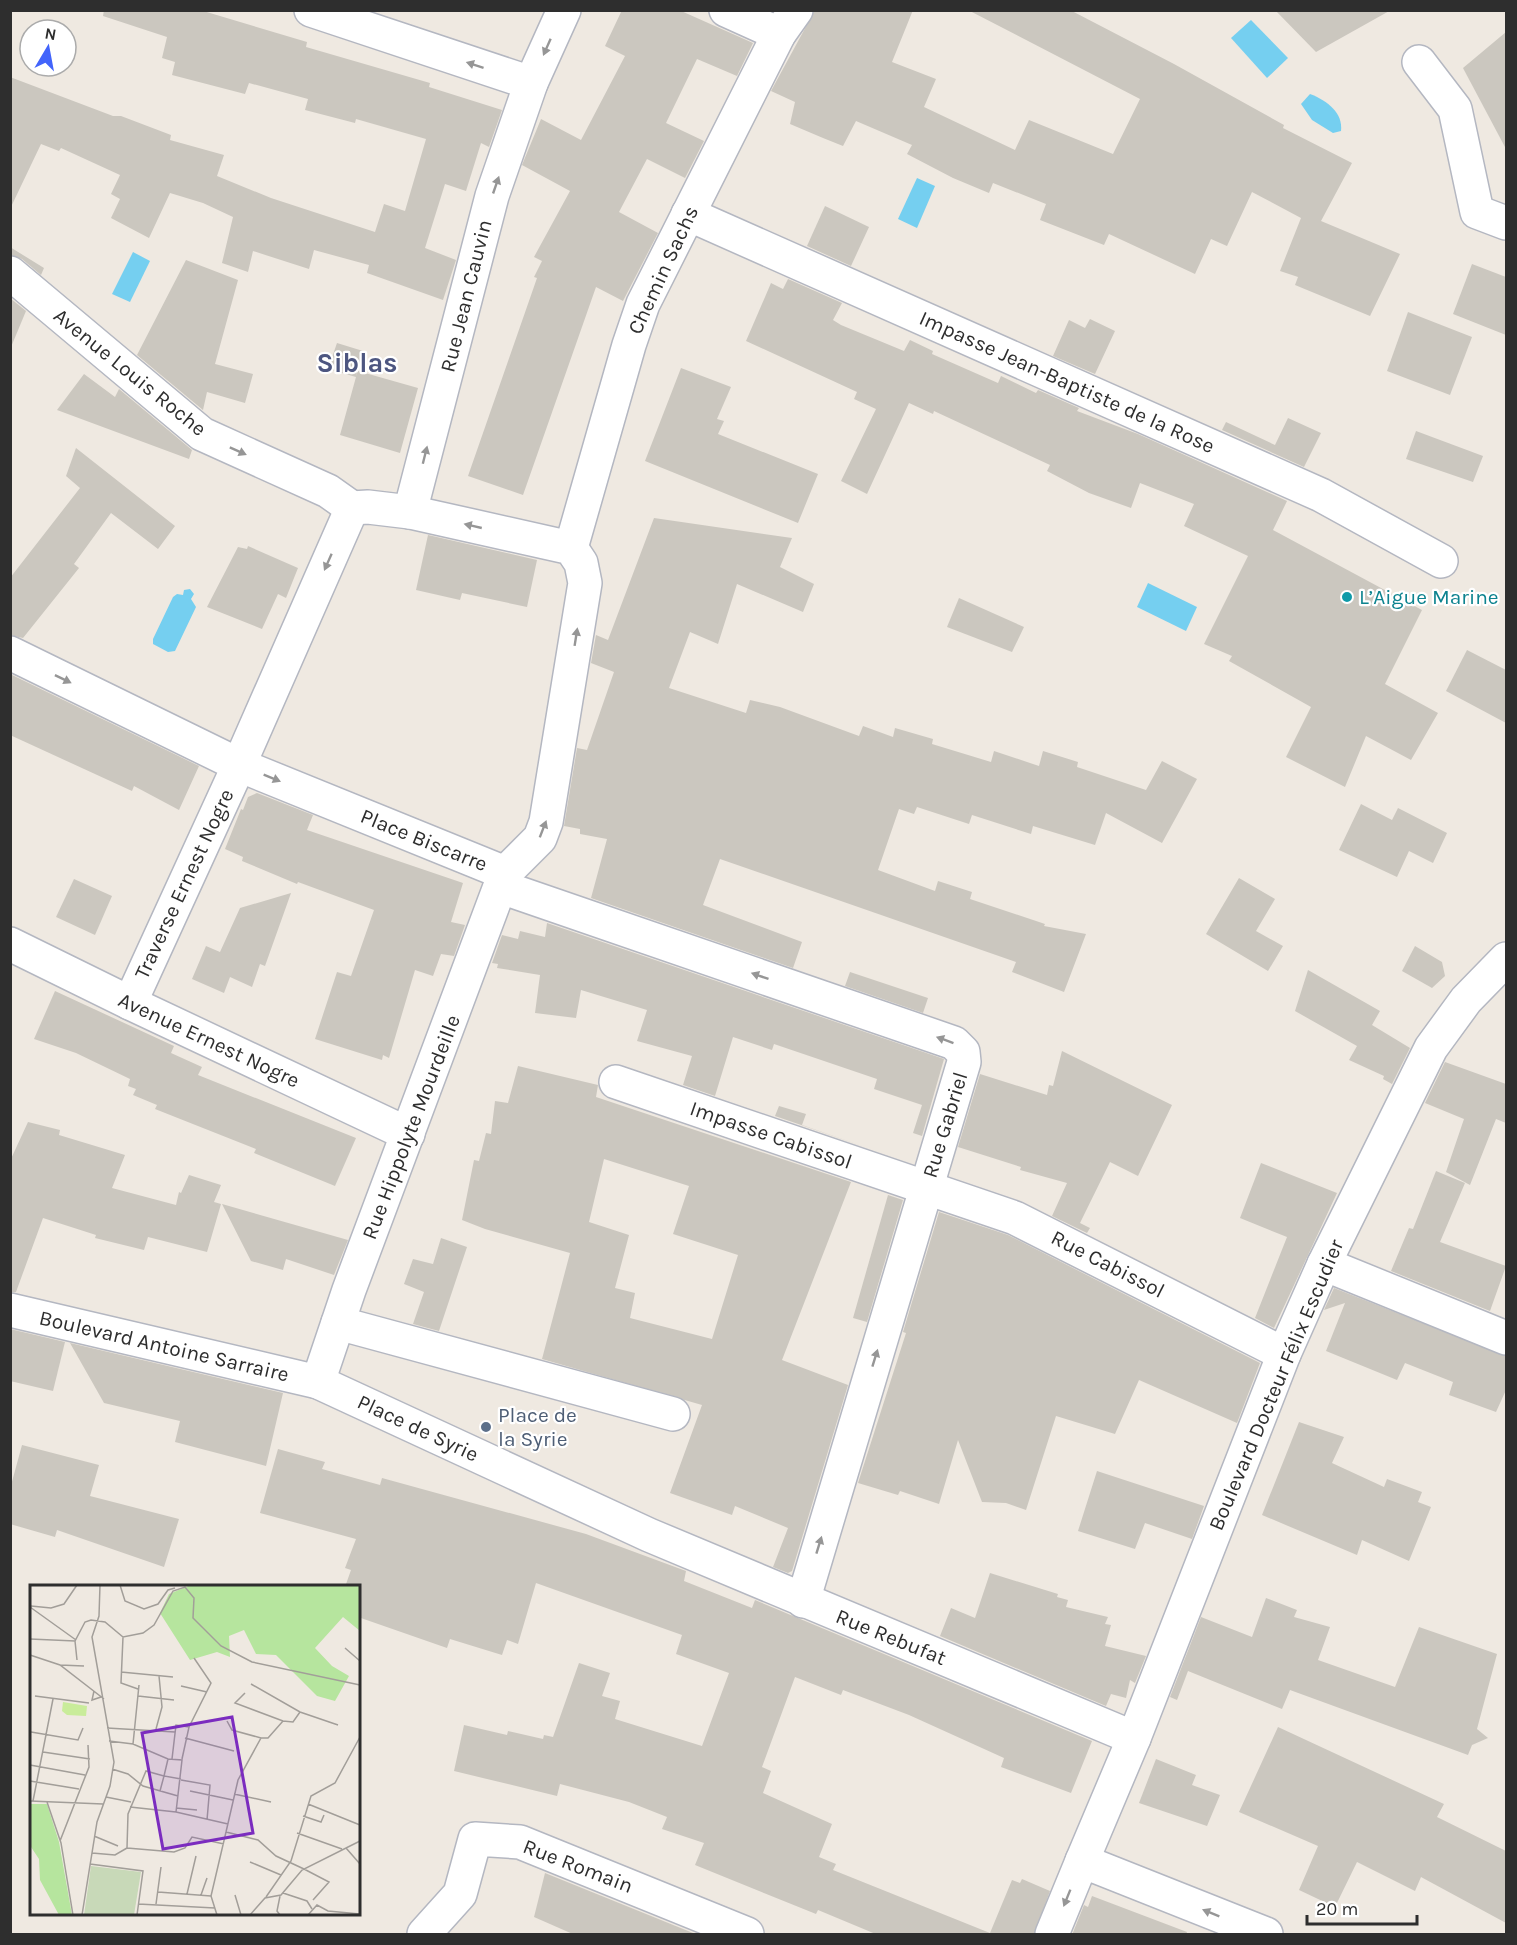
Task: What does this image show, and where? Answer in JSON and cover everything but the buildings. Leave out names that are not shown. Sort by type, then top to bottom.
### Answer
[{"type":"street","points":[[312,10],[531,83]]},
{"type":"street","name":"Rue Jean Cauvin","points":[[410,512],[492,196],[531,83],[564,10]]},
{"type":"street","points":[[726,10],[788,22]]},
{"type":"street","name":"Chemin Sachs","points":[[571,548],[636,323],[688,214],[788,22]]},
{"type":"street","points":[[1419,62],[1455,109],[1477,212],[1506,223]]},
{"type":"street","name":"Impasse Jean-Baptiste de la Rose","points":[[688,214],[1322,495],[1441,561]]},
{"type":"street","name":"Avenue Louis Roche","points":[[10,273],[201,434],[328,490],[352,508]]},
{"type":"street","points":[[239,765],[352,508],[368,507],[410,512],[571,548]]},
{"type":"street","name":"Place Biscarre","points":[[10,653],[239,765],[503,880],[540,838],[546,822],[585,583],[581,564],[571,548]]},
{"type":"street","name":"Traverse Ernest Nogre","points":[[130,1004],[239,765]]},
{"type":"street","name":"Rue Hippolyte Mourdeille","points":[[318,1382],[503,880]]},
{"type":"street","name":"Rue Gabriel","points":[[503,880],[954,1043],[963,1052],[964,1062],[803,1601]]},
{"type":"street","name":"Avenue Ernest Nogre","points":[[10,944],[130,1004],[408,1134]]},
{"type":"street","name":"Boulevard Docteur Félix Escudier","points":[[1052,1935],[1134,1738],[1284,1354],[1324,1264],[1431,1048],[1466,1000],[1506,959]]},
{"type":"street","name":"Impasse Cabissol","points":[[616,1082],[926,1188]]},
{"type":"street","name":"Rue Cabissol","points":[[926,1188],[1040,1229],[1284,1354]]},
{"type":"street","points":[[1324,1264],[1506,1338]]},
{"type":"street","name":"Boulevard Antoine Sarraire","points":[[10,1311],[318,1382]]},
{"type":"street","points":[[338,1323],[673,1414]]},
{"type":"street","name":"Place de Syrie","points":[[318,1382],[649,1534]]},
{"type":"street","name":"Rue Rebufat","points":[[649,1534],[803,1601],[1134,1738]]},
{"type":"street","name":"Rue Romain","points":[[424,1935],[460,1894],[475,1839],[520,1842],[747,1935]]},
{"type":"street","points":[[1082,1861],[1266,1935]]},
{"type":"water","points":[[1251,20],[1288,58],[1267,78],[1231,38]]},
{"type":"water","points":[[1310,94],[1333,108],[1340,119],[1341,131],[1333,133],[1312,120],[1301,104]]},
{"type":"water","points":[[917,178],[935,186],[917,228],[898,219]]},
{"type":"water","points":[[133,252],[150,261],[130,302],[112,294]]},
{"type":"water","points":[[1148,583],[1197,607],[1186,631],[1137,607]]},
{"type":"water","points":[[190,589],[194,594],[191,599],[196,607],[175,651],[168,652],[153,644],[153,639],[173,597],[177,594],[183,595],[184,590]]},
{"type":"place","name":"L’Aigue Marine","points":[[1347,597]]},
{"type":"place","name":"Place de la Syrie","points":[[486,1427]]},
{"type":"district","name":"Siblas","points":[[357,363]]}]
